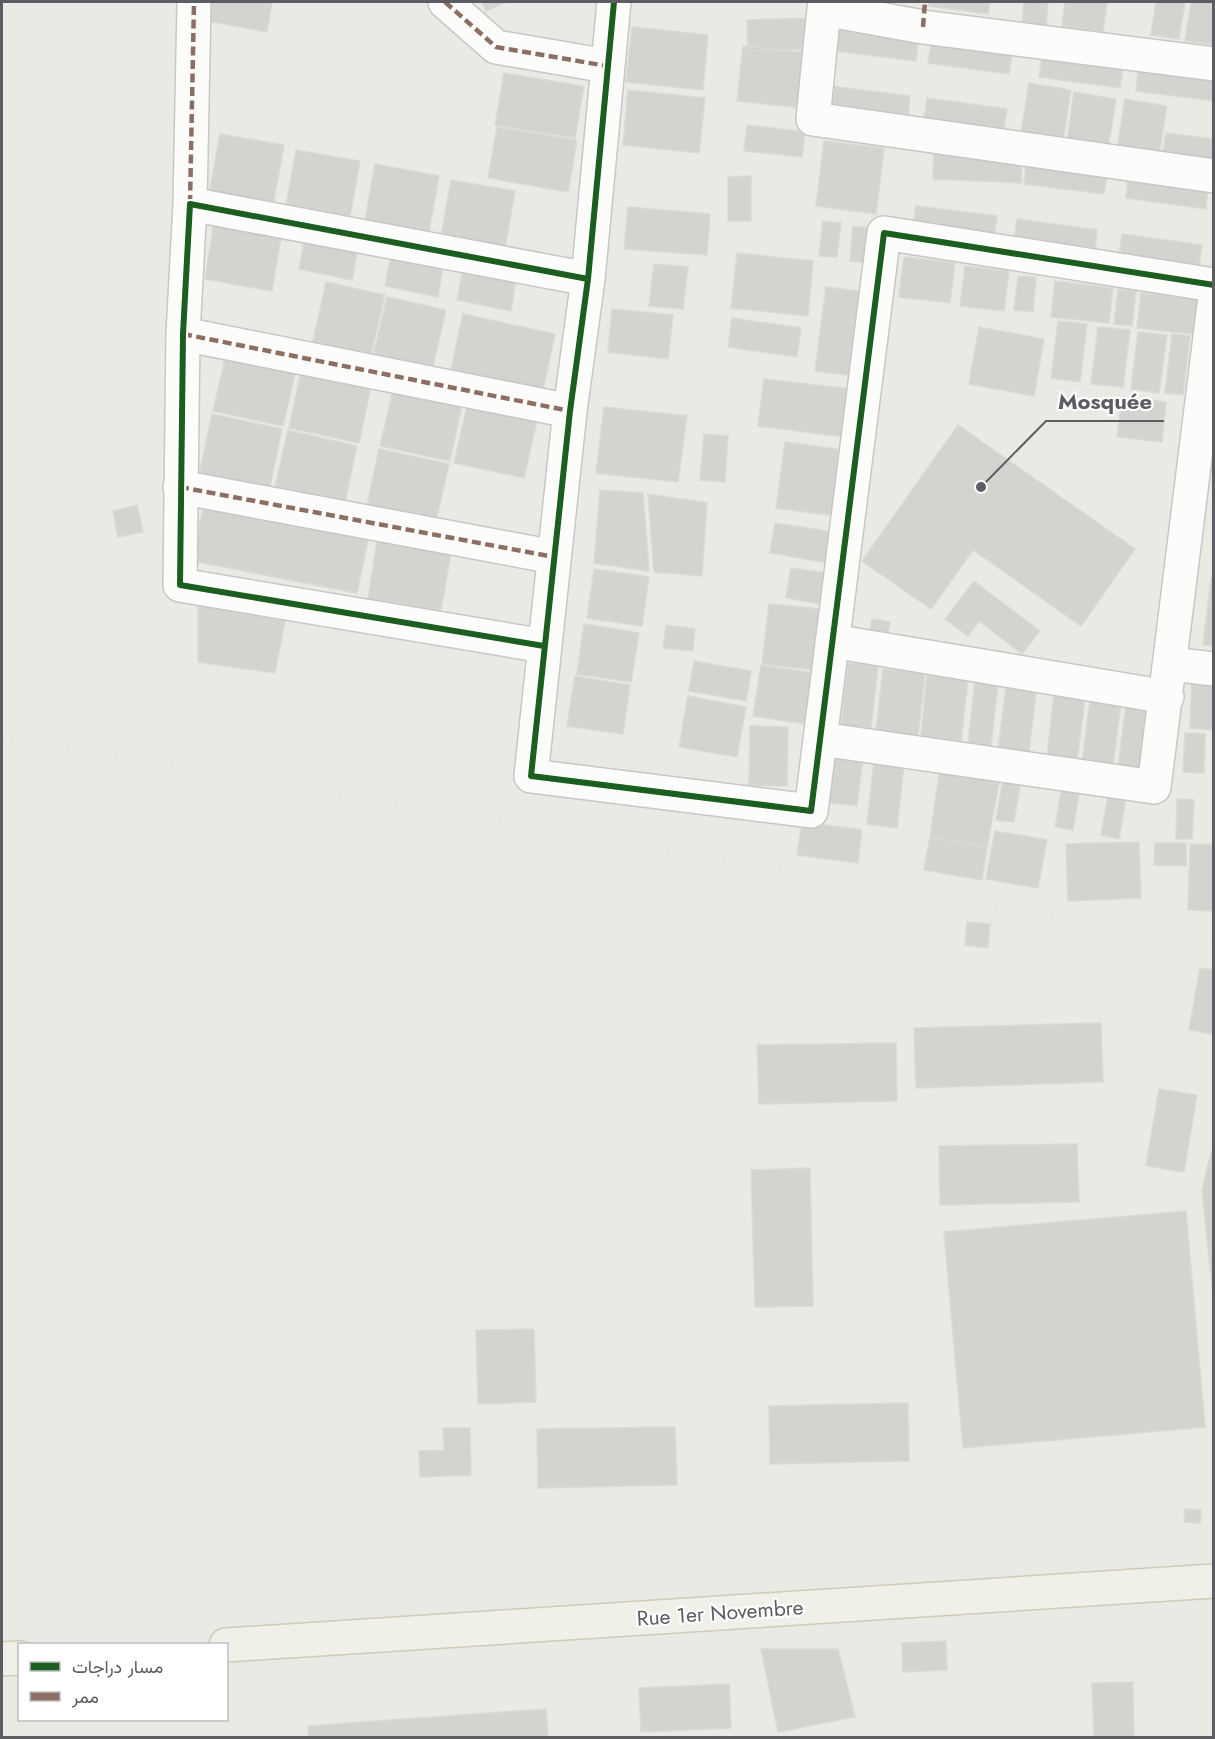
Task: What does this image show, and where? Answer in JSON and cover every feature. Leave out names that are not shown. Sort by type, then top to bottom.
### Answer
[{"type":"main road","name":"Rue 1er Novembre","points":[[228,1645],[1214,1581]]},
{"type":"main road","points":[[2,1659],[18,1658]]},
{"type":"street","points":[[194,2],[190,204],[183,334],[180,585],[544,646]]},
{"type":"street","points":[[445,2],[496,47],[607,66]]},
{"type":"street","points":[[614,2],[588,279],[570,411],[531,776],[811,811],[884,233],[1214,285]]},
{"type":"street","points":[[1214,64],[923,27],[824,9],[813,119],[1214,176]]},
{"type":"street","points":[[190,204],[588,279]]},
{"type":"street","points":[[820,739],[1154,787],[1214,305]]},
{"type":"street","points":[[183,334],[570,411]]},
{"type":"street","points":[[180,487],[554,557]]},
{"type":"street","points":[[832,640],[1167,697]]},
{"type":"street","points":[[1171,664],[1214,669]]},
{"type":"building","points":[[206,2],[272,2],[267,32],[203,20]]},
{"type":"building","points":[[482,2],[506,2],[486,11]]},
{"type":"building","points":[[929,2],[990,2],[988,14],[928,6]]},
{"type":"building","points":[[1024,2],[1048,2],[1046,27],[1022,25]]},
{"type":"building","points":[[1065,2],[1107,2],[1103,32],[1062,26]]},
{"type":"building","points":[[1156,2],[1185,2],[1179,39],[1151,35]]},
{"type":"building","points":[[1191,2],[1214,2],[1214,45],[1185,41]]},
{"type":"building","points":[[812,18],[813,49],[748,51],[747,20]]},
{"type":"building","points":[[632,27],[708,35],[703,90],[626,82]]},
{"type":"building","points":[[838,30],[918,41],[916,61],[835,51]]},
{"type":"building","points":[[931,43],[1012,53],[1009,74],[928,63]]},
{"type":"building","points":[[743,46],[819,54],[813,109],[737,101]]},
{"type":"building","points":[[1042,57],[1123,67],[1120,88],[1039,77]]},
{"type":"building","points":[[1138,70],[1214,80],[1214,101],[1136,91]]},
{"type":"building","points":[[504,73],[584,86],[575,138],[495,125]]},
{"type":"building","points":[[1029,83],[1071,90],[1063,140],[1021,133]]},
{"type":"building","points":[[830,86],[910,96],[908,117],[827,107]]},
{"type":"building","points":[[628,90],[705,98],[699,153],[623,145]]},
{"type":"building","points":[[1074,92],[1116,99],[1108,149],[1067,142]]},
{"type":"building","points":[[927,98],[1007,109],[1004,129],[924,119]]},
{"type":"building","points":[[1125,99],[1167,106],[1159,156],[1117,149]]},
{"type":"building","points":[[747,125],[805,132],[802,157],[744,151]]},
{"type":"building","points":[[497,127],[577,140],[568,192],[488,178]]},
{"type":"building","points":[[1166,133],[1214,139],[1211,160],[1163,153]]},
{"type":"building","points":[[220,134],[284,145],[273,206],[209,195]]},
{"type":"building","points":[[824,141],[884,148],[876,214],[816,206]]},
{"type":"building","points":[[934,142],[1022,153],[1021,183],[933,179]]},
{"type":"building","points":[[296,150],[360,161],[349,222],[285,211]]},
{"type":"building","points":[[1026,163],[1107,173],[1104,194],[1024,184]]},
{"type":"building","points":[[375,164],[439,176],[428,237],[364,226]]},
{"type":"building","points":[[751,176],[751,221],[728,221],[728,177]]},
{"type":"building","points":[[1128,177],[1208,188],[1206,209],[1126,198]]},
{"type":"building","points":[[451,180],[515,191],[504,253],[440,241]]},
{"type":"building","points":[[916,206],[997,216],[994,237],[913,227]]},
{"type":"building","points":[[628,207],[710,214],[707,255],[624,249]]},
{"type":"building","points":[[215,216],[282,231],[272,291],[205,279]]},
{"type":"building","points":[[1017,219],[1097,230],[1095,251],[1014,240]]},
{"type":"building","points":[[823,221],[841,223],[837,257],[819,256]]},
{"type":"building","points":[[853,226],[871,228],[868,263],[850,261]]},
{"type":"building","points":[[306,232],[359,242],[352,280],[299,269]]},
{"type":"building","points":[[1122,234],[1202,245],[1199,266],[1119,255]]},
{"type":"building","points":[[392,249],[444,259],[438,297],[385,286]]},
{"type":"building","points":[[737,253],[813,261],[808,316],[731,308]]},
{"type":"building","points":[[904,257],[955,263],[950,303],[899,297]]},
{"type":"building","points":[[464,263],[517,273],[511,311],[457,300]]},
{"type":"building","points":[[654,264],[688,267],[683,309],[649,306]]},
{"type":"building","points":[[965,266],[1009,271],[1004,311],[960,306]]},
{"type":"building","points":[[1018,276],[1036,277],[1033,312],[1014,310]]},
{"type":"building","points":[[1055,281],[1113,288],[1109,323],[1051,317]]},
{"type":"building","points":[[326,282],[385,295],[370,359],[312,346]]},
{"type":"building","points":[[826,287],[867,292],[856,376],[815,371]]},
{"type":"building","points":[[1118,289],[1136,291],[1132,326],[1114,324]]},
{"type":"building","points":[[1141,293],[1199,299],[1195,334],[1137,328]]},
{"type":"building","points":[[387,297],[446,310],[431,374],[372,361]]},
{"type":"building","points":[[612,309],[673,315],[668,359],[608,352]]},
{"type":"building","points":[[463,314],[555,334],[541,399],[449,379]]},
{"type":"building","points":[[732,318],[801,328],[797,357],[728,347]]},
{"type":"building","points":[[1058,321],[1087,324],[1080,382],[1051,378]]},
{"type":"building","points":[[979,327],[1044,339],[1034,396],[969,384]]},
{"type":"building","points":[[1098,327],[1130,330],[1123,387],[1091,384]]},
{"type":"building","points":[[1138,332],[1167,335],[1159,393],[1131,389]]},
{"type":"building","points":[[1172,334],[1190,336],[1183,395],[1165,393]]},
{"type":"building","points":[[228,346],[298,361],[283,426],[213,411]]},
{"type":"building","points":[[303,362],[373,377],[359,443],[289,428]]},
{"type":"building","points":[[764,379],[850,389],[844,437],[758,426]]},
{"type":"building","points":[[395,381],[464,396],[450,461],[380,446]]},
{"type":"building","points":[[469,397],[539,412],[524,478],[454,463]]},
{"type":"building","points":[[1122,397],[1166,402],[1162,442],[1117,437]]},
{"type":"building","points":[[604,407],[687,416],[678,482],[596,473]]},
{"type":"building","points":[[212,414],[282,429],[268,495],[198,480]]},
{"type":"building","points":[[958,425],[1135,549],[1081,626],[973,550],[931,609],[862,561]]},
{"type":"building","points":[[288,430],[357,446],[343,511],[273,496]]},
{"type":"building","points":[[704,434],[728,436],[725,482],[700,480]]},
{"type":"building","points":[[785,442],[843,450],[835,516],[776,508]]},
{"type":"building","points":[[379,449],[449,464],[434,530],[365,515]]},
{"type":"building","points":[[600,490],[643,493],[649,571],[594,563]]},
{"type":"building","points":[[648,494],[707,503],[702,576],[654,572]]},
{"type":"building","points":[[137,505],[143,532],[118,537],[113,511]]},
{"type":"building","points":[[203,507],[368,540],[357,593],[193,561]]},
{"type":"building","points":[[775,523],[833,532],[828,563],[770,553]]},
{"type":"building","points":[[377,541],[451,553],[441,610],[368,599]]},
{"type":"building","points":[[791,568],[826,573],[821,604],[786,598]]},
{"type":"building","points":[[594,569],[649,577],[642,626],[587,618]]},
{"type":"building","points":[[1211,578],[1214,578],[1214,646],[1203,645]]},
{"type":"building","points":[[974,581],[1040,631],[1022,654],[979,621],[968,636],[945,619]]},
{"type":"building","points":[[769,604],[820,609],[813,670],[762,664]]},
{"type":"building","points":[[198,605],[285,621],[275,673],[198,662]]},
{"type":"building","points":[[872,619],[890,622],[887,639],[869,636]]},
{"type":"building","points":[[584,624],[639,633],[631,682],[577,674]]},
{"type":"building","points":[[666,625],[695,629],[693,651],[663,648]]},
{"type":"building","points":[[694,661],[751,671],[746,701],[689,691]]},
{"type":"building","points":[[848,663],[878,666],[871,728],[841,725]]},
{"type":"building","points":[[761,665],[812,673],[805,724],[753,716]]},
{"type":"building","points":[[883,669],[925,674],[918,736],[876,731]]},
{"type":"building","points":[[927,675],[968,679],[961,741],[921,736]]},
{"type":"building","points":[[575,676],[630,685],[623,734],[567,726]]},
{"type":"building","points":[[1192,678],[1214,680],[1214,730],[1190,728]]},
{"type":"building","points":[[975,682],[998,685],[991,746],[968,744]]},
{"type":"building","points":[[1006,687],[1036,691],[1029,753],[998,750]]},
{"type":"building","points":[[1054,695],[1085,699],[1077,761],[1047,757]]},
{"type":"building","points":[[688,696],[746,707],[737,757],[679,747]]},
{"type":"building","points":[[1090,700],[1121,703],[1113,766],[1082,762]]},
{"type":"building","points":[[1126,704],[1156,708],[1149,770],[1118,767]]},
{"type":"building","points":[[750,726],[788,727],[787,786],[749,785]]},
{"type":"building","points":[[1185,733],[1205,734],[1204,773],[1183,772]]},
{"type":"building","points":[[833,754],[863,759],[857,806],[826,802]]},
{"type":"building","points":[[874,762],[904,765],[897,828],[867,824]]},
{"type":"building","points":[[940,768],[1000,777],[987,847],[930,837]]},
{"type":"building","points":[[1003,779],[1021,781],[1014,822],[996,820]]},
{"type":"building","points":[[1062,786],[1080,789],[1073,830],[1055,827]]},
{"type":"building","points":[[1108,795],[1126,798],[1119,839],[1101,835]]},
{"type":"building","points":[[1177,799],[1194,800],[1192,839],[1176,839]]},
{"type":"building","points":[[802,822],[862,830],[858,863],[797,855]]},
{"type":"building","points":[[995,831],[1047,840],[1038,888],[986,879]]},
{"type":"building","points":[[930,837],[987,847],[982,880],[924,870]]},
{"type":"building","points":[[1139,842],[1141,898],[1068,901],[1066,844]]},
{"type":"building","points":[[1155,843],[1186,843],[1186,866],[1154,865]]},
{"type":"building","points":[[1190,844],[1214,845],[1214,911],[1188,910]]},
{"type":"building","points":[[967,922],[990,924],[988,948],[965,945]]},
{"type":"building","points":[[1200,968],[1214,970],[1214,1034],[1189,1030]]},
{"type":"building","points":[[1101,1023],[1103,1082],[916,1088],[914,1028]]},
{"type":"building","points":[[896,1043],[897,1101],[759,1104],[757,1045]]},
{"type":"building","points":[[1159,1089],[1197,1095],[1184,1172],[1146,1166]]},
{"type":"building","points":[[1077,1144],[1079,1202],[940,1205],[939,1146]]},
{"type":"building","points":[[1214,1145],[1214,1165],[1208,1164]]},
{"type":"building","points":[[1208,1164],[1214,1165],[1214,1305],[1202,1190]]},
{"type":"building","points":[[810,1168],[813,1306],[755,1307],[751,1170]]},
{"type":"building","points":[[1186,1211],[1205,1427],[963,1448],[944,1232]]},
{"type":"building","points":[[534,1329],[536,1402],[478,1404],[476,1330]]},
{"type":"building","points":[[908,1403],[909,1461],[770,1464],[769,1406]]},
{"type":"building","points":[[675,1427],[677,1485],[538,1488],[537,1429]]},
{"type":"building","points":[[443,1428],[470,1428],[471,1475],[420,1477],[419,1451],[444,1450]]},
{"type":"building","points":[[1185,1509],[1201,1510],[1200,1523],[1184,1522]]},
{"type":"building","points":[[946,1641],[947,1670],[903,1672],[902,1643]]},
{"type":"building","points":[[761,1649],[838,1649],[855,1717],[778,1732]]},
{"type":"building","points":[[1133,1682],[1134,1738],[1094,1738],[1092,1683]]},
{"type":"building","points":[[729,1684],[731,1728],[641,1732],[639,1688]]},
{"type":"building","points":[[546,1709],[548,1738],[309,1738],[308,1726]]},
{"type":"railway","points":[[2,740],[82,750],[1214,945]]},
{"type":"marked path","points":[[190,204],[194,2]]},
{"type":"marked path","points":[[445,2],[496,47],[607,66]]},
{"type":"marked path","points":[[923,27],[925,2]]},
{"type":"marked path","points":[[183,334],[570,411]]},
{"type":"marked path","points":[[180,487],[554,557]]},
{"type":"cycle path","points":[[614,2],[588,279],[570,411],[531,776],[811,811],[884,233],[1214,285]]},
{"type":"cycle path","points":[[544,646],[180,585],[183,334],[190,204],[588,279]]},
{"type":"place","name":"Mosquée","points":[[981,487]]}]
